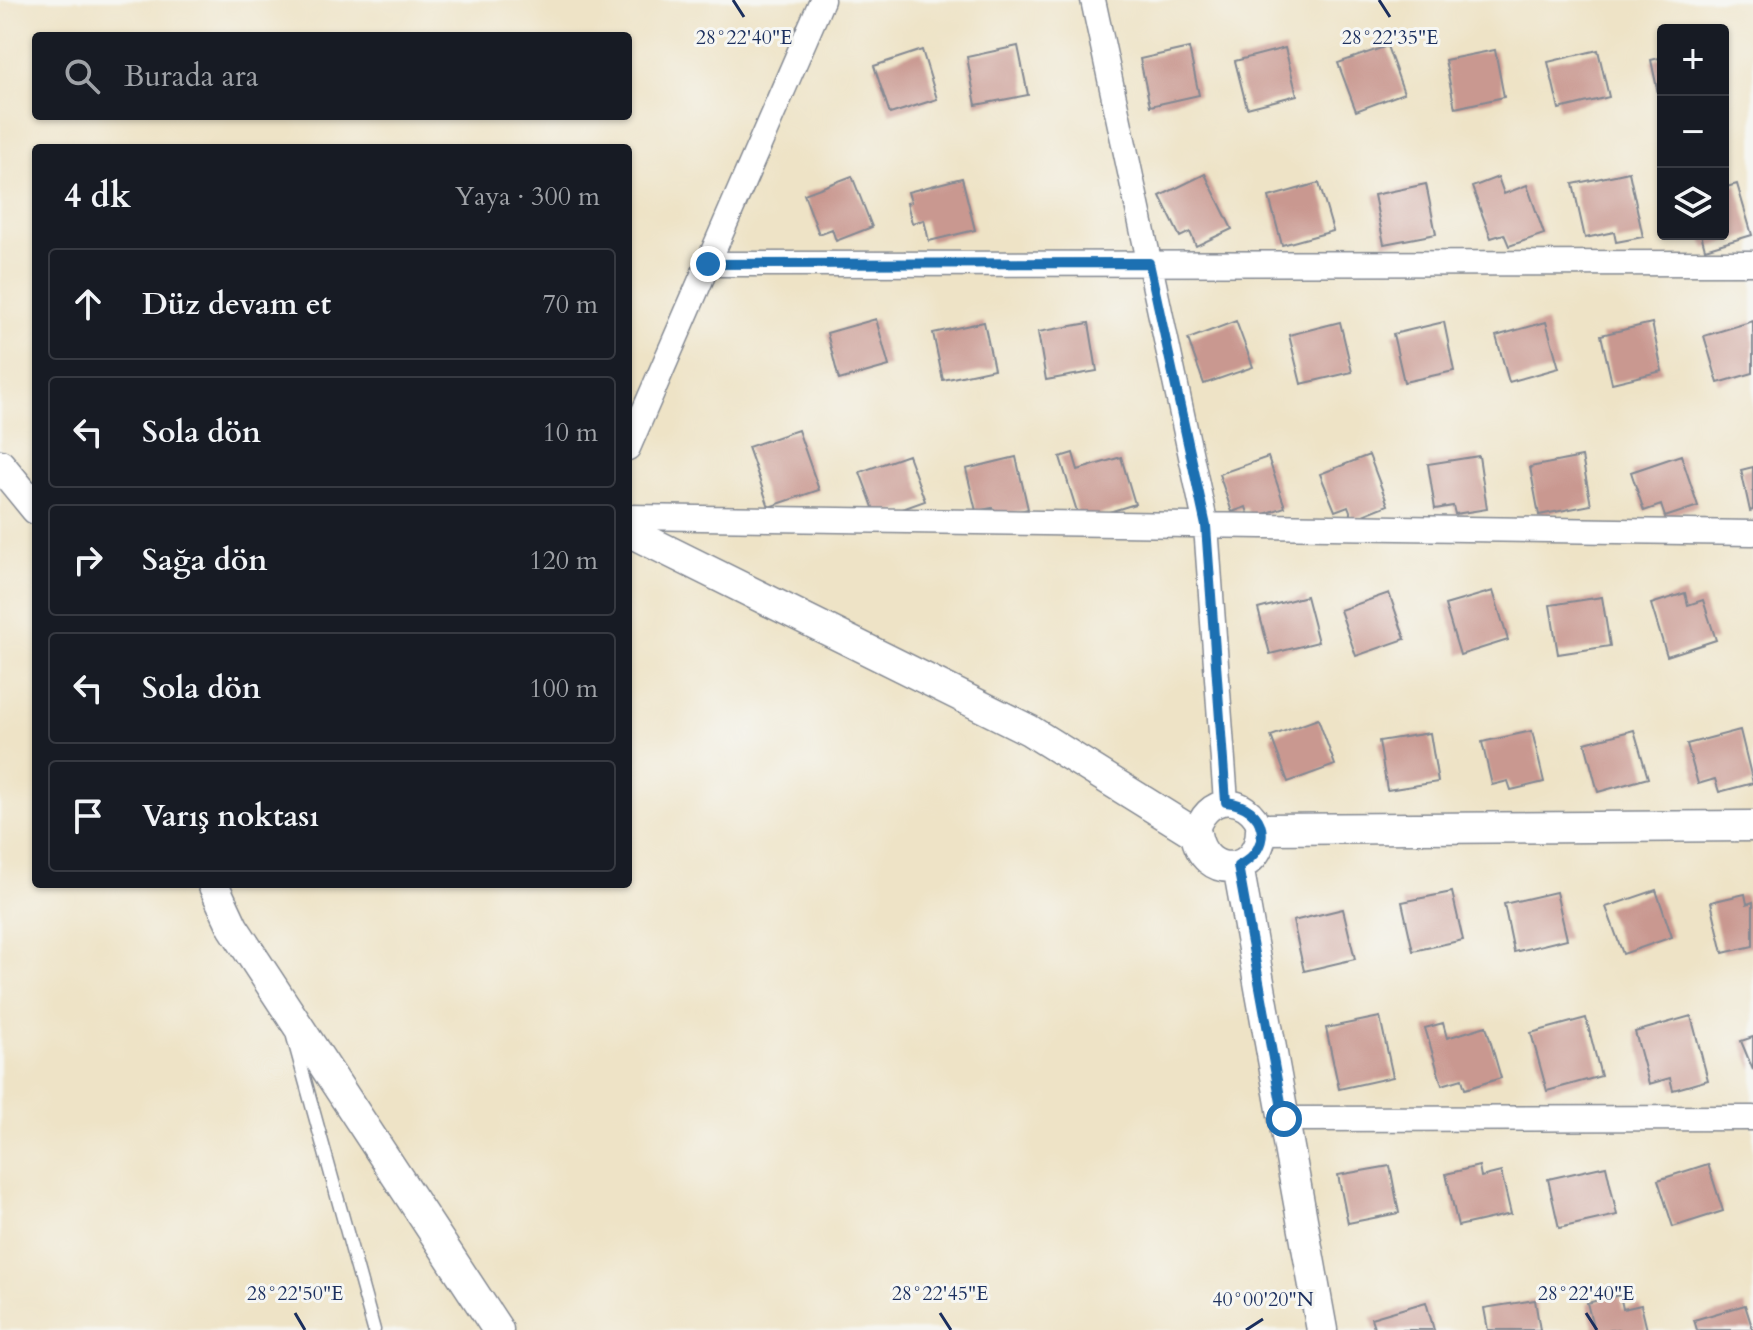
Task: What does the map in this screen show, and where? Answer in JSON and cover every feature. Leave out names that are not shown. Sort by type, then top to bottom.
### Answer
[{"type":"street","points":[[632,439],[822,0]]},
{"type":"street","points":[[1093,0],[1206,526],[1226,802]]},
{"type":"street","points":[[708,264],[1753,263]]},
{"type":"street","points":[[0,465],[32,504]]},
{"type":"street","points":[[632,517],[1753,533]]},
{"type":"street","points":[[632,533],[1029,730],[1196,834]]},
{"type":"street","points":[[1238,803],[1249,808],[1261,829],[1257,852],[1249,861],[1238,866],[1214,864],[1204,857],[1198,846],[1198,823],[1214,805],[1238,803]]},
{"type":"street","points":[[1261,829],[1753,826]]},
{"type":"street","points":[[1238,866],[1322,1330]]},
{"type":"street","points":[[215,888],[233,927],[498,1330]]},
{"type":"street","points":[[1284,1119],[1753,1118]]},
{"type":"lane","points":[[285,1007],[374,1330]]},
{"type":"building","points":[[1018,46],[1028,95],[976,105],[967,57]]},
{"type":"building","points":[[1387,46],[1404,93],[1356,111],[1338,63]]},
{"type":"building","points":[[1189,48],[1199,95],[1150,106],[1140,59]]},
{"type":"building","points":[[1285,48],[1297,95],[1247,108],[1235,61]]},
{"type":"building","points":[[922,50],[937,99],[890,114],[874,66]]},
{"type":"building","points":[[1495,50],[1504,97],[1455,108],[1445,60]]},
{"type":"building","points":[[1598,50],[1609,97],[1559,109],[1548,62]]},
{"type":"building","points":[[1657,58],[1657,88],[1651,60]]},
{"type":"building","points":[[1629,172],[1643,237],[1616,242],[1614,232],[1585,238],[1573,184]]},
{"type":"building","points":[[1205,174],[1232,229],[1196,246],[1190,232],[1180,237],[1160,196]]},
{"type":"building","points":[[852,176],[872,227],[836,241],[832,229],[819,234],[804,194]]},
{"type":"building","points":[[1498,177],[1504,194],[1527,185],[1544,234],[1509,246],[1504,234],[1491,238],[1472,187]]},
{"type":"building","points":[[962,178],[975,230],[929,241],[924,220],[912,223],[908,192]]},
{"type":"building","points":[[1319,183],[1333,231],[1282,245],[1269,197]]},
{"type":"building","points":[[1426,184],[1436,234],[1384,244],[1374,195]]},
{"type":"building","points":[[1737,184],[1752,235],[1705,249],[1703,240],[1729,240],[1729,186]]},
{"type":"building","points":[[876,319],[889,366],[839,380],[827,333]]},
{"type":"building","points":[[1236,321],[1253,367],[1204,384],[1188,339]]},
{"type":"building","points":[[1753,321],[1753,373],[1718,383],[1704,336]]},
{"type":"building","points":[[984,322],[994,369],[943,380],[933,333]]},
{"type":"building","points":[[1340,322],[1352,372],[1301,384],[1289,335]]},
{"type":"building","points":[[1444,322],[1454,371],[1404,382],[1393,334]]},
{"type":"building","points":[[1546,322],[1559,368],[1509,382],[1496,336]]},
{"type":"building","points":[[1089,323],[1097,371],[1046,380],[1038,332]]},
{"type":"building","points":[[1652,323],[1662,371],[1612,383],[1601,335]]},
{"type":"building","points":[[798,430],[819,490],[769,507],[748,447]]},
{"type":"building","points":[[1073,453],[1078,470],[1121,457],[1135,504],[1080,521],[1060,457]]},
{"type":"building","points":[[908,455],[925,501],[877,518],[860,472]]},
{"type":"building","points":[[1369,455],[1388,505],[1353,519],[1348,506],[1335,511],[1320,474]]},
{"type":"building","points":[[1681,455],[1698,506],[1665,517],[1661,505],[1644,511],[1631,472]]},
{"type":"building","points":[[1479,456],[1487,509],[1455,514],[1453,506],[1435,509],[1428,464]]},
{"type":"building","points":[[1016,457],[1028,509],[994,517],[992,508],[976,511],[966,469]]},
{"type":"building","points":[[1268,457],[1285,507],[1250,519],[1246,507],[1232,512],[1219,474]]},
{"type":"building","points":[[1582,457],[1591,505],[1539,515],[1530,467]]},
{"type":"building","points":[[1753,467],[1753,510],[1750,511],[1741,470]]},
{"type":"building","points":[[1493,591],[1508,640],[1460,655],[1445,605]]},
{"type":"building","points":[[1389,593],[1405,639],[1356,656],[1340,610]]},
{"type":"building","points":[[1685,593],[1688,605],[1703,600],[1716,640],[1667,656],[1651,604]]},
{"type":"building","points":[[1306,596],[1318,642],[1270,654],[1258,609]]},
{"type":"building","points":[[1602,597],[1610,646],[1558,654],[1550,605]]},
{"type":"building","points":[[1318,719],[1335,765],[1288,782],[1271,736]]},
{"type":"building","points":[[1634,730],[1648,778],[1598,792],[1585,743]]},
{"type":"building","points":[[1740,730],[1753,783],[1719,792],[1715,779],[1698,784],[1687,744]]},
{"type":"building","points":[[1532,731],[1544,782],[1511,790],[1508,781],[1492,785],[1482,742]]},
{"type":"building","points":[[1430,733],[1438,782],[1387,790],[1379,741]]},
{"type":"building","points":[[1656,890],[1672,937],[1623,954],[1606,907]]},
{"type":"building","points":[[1452,892],[1463,940],[1413,951],[1402,902]]},
{"type":"building","points":[[1556,892],[1567,939],[1514,952],[1504,904]]},
{"type":"building","points":[[1745,894],[1747,904],[1753,902],[1753,946],[1723,953],[1711,902]]},
{"type":"building","points":[[1343,909],[1355,959],[1304,971],[1293,921]]},
{"type":"building","points":[[1691,1016],[1708,1080],[1673,1090],[1670,1078],[1649,1084],[1635,1032]]},
{"type":"building","points":[[1380,1017],[1393,1077],[1339,1089],[1326,1028]]},
{"type":"building","points":[[1586,1018],[1601,1076],[1547,1091],[1531,1033]]},
{"type":"building","points":[[1443,1023],[1447,1038],[1486,1026],[1501,1078],[1465,1089],[1462,1079],[1442,1085],[1425,1028]]},
{"type":"building","points":[[1753,1037],[1753,1070],[1741,1041]]},
{"type":"building","points":[[1708,1164],[1723,1211],[1673,1227],[1658,1180]]},
{"type":"building","points":[[1390,1166],[1399,1213],[1348,1223],[1338,1175]]},
{"type":"building","points":[[1479,1166],[1481,1177],[1501,1172],[1511,1214],[1458,1226],[1446,1174]]},
{"type":"building","points":[[1606,1166],[1617,1215],[1559,1228],[1548,1179]]},
{"type":"building","points":[[1620,1295],[1623,1309],[1641,1305],[1647,1330],[1594,1330],[1587,1303]]},
{"type":"building","points":[[1535,1300],[1540,1330],[1488,1330],[1484,1308]]},
{"type":"building","points":[[1426,1302],[1434,1330],[1375,1330],[1371,1318]]},
{"type":"building","points":[[1745,1305],[1753,1330],[1697,1330],[1694,1320]]},
{"type":"route","points":[[708,264],[1149,263],[1206,526],[1226,802],[1249,808],[1261,829],[1257,852],[1249,861],[1238,866],[1284,1119]]}]
